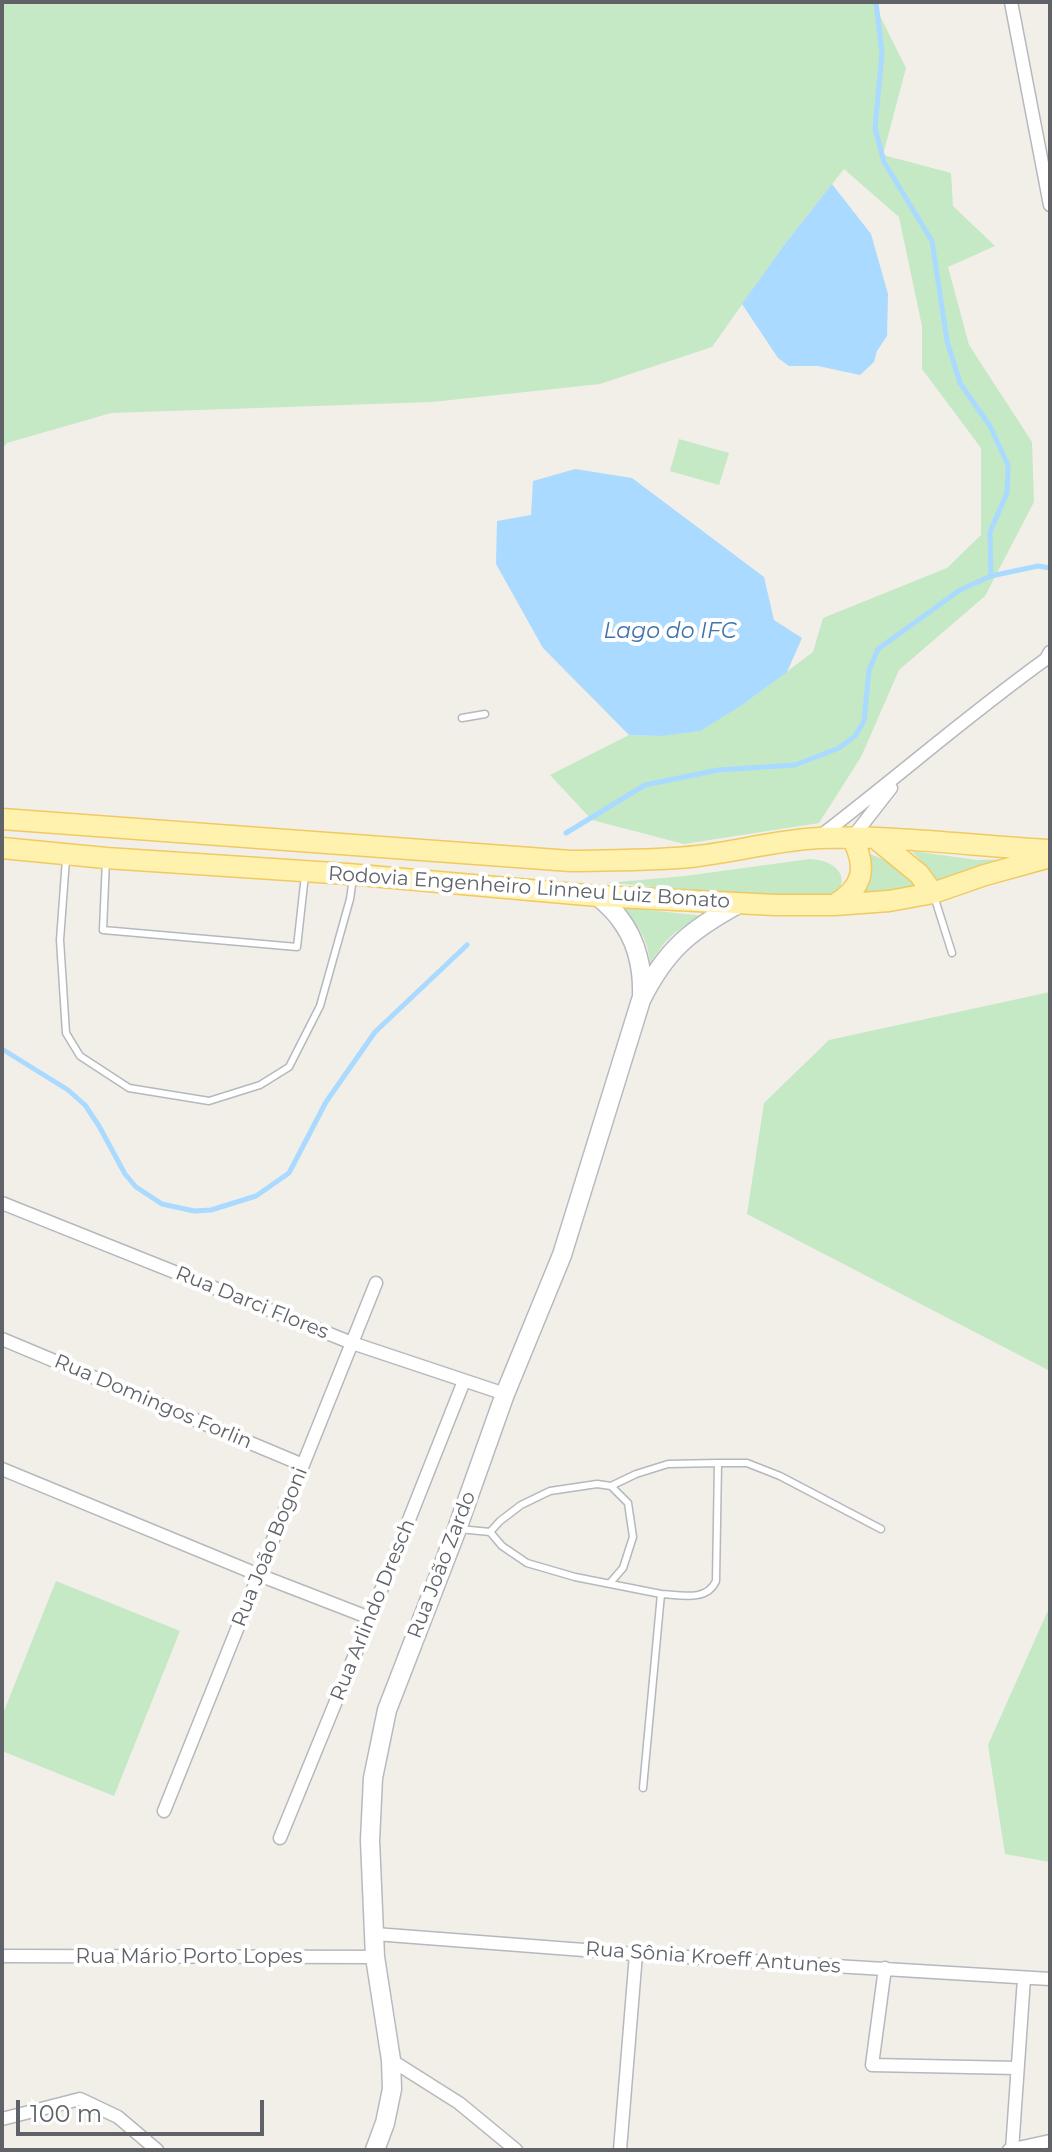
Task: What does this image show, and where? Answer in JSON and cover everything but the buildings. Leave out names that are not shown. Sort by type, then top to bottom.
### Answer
[{"type":"main road","name":"Rodovia Engenheiro Linneu Luiz Bonato","points":[[2,819],[571,861],[701,856],[818,838],[875,838],[1050,850]]},
{"type":"main road","points":[[834,905],[848,897],[858,884],[862,868],[860,852],[852,838]]},
{"type":"main road","points":[[875,838],[919,874],[933,893]]},
{"type":"main road","name":"Rodovia Engenheiro Linneu Luiz Bonato","points":[[2,848],[598,896],[775,905],[889,901],[933,893],[1050,857]]},
{"type":"main road","name":"Rua João Zardo","points":[[598,896],[621,919],[636,948],[643,981],[641,1000]]},
{"type":"main road","name":"Rua João Zardo","points":[[375,2150],[392,2089],[391,2060],[375,1957],[370,1840],[373,1778],[387,1710],[505,1394],[566,1243],[641,1000],[673,949],[704,922],[740,903]]},
{"type":"street","points":[[1011,2],[1050,205]]},
{"type":"street","points":[[818,838],[1005,688],[1049,657]]},
{"type":"street","points":[[852,838],[902,772]]},
{"type":"street","name":"Rua Darci Flores","points":[[2,1203],[352,1343],[505,1394]]},
{"type":"street","name":"Rua João Bogoni","points":[[164,1811],[376,1283]]},
{"type":"street","name":"Rua Domingos Forlin","points":[[2,1339],[303,1465]]},
{"type":"street","name":"Rua Arlindo Dresch","points":[[280,1838],[464,1381]]},
{"type":"street","points":[[2,1469],[370,1618]]},
{"type":"street","name":"Rua Sônia Kroeff Antunes","points":[[375,1934],[636,1954],[1050,1979]]},
{"type":"street","points":[[620,2150],[636,1954]]},
{"type":"street","name":"Rua Mário Porto Lopes","points":[[2,1956],[375,1957]]},
{"type":"street","points":[[885,1968],[872,2065],[1017,2068]]},
{"type":"street","points":[[1024,1978],[1011,2150],[1050,2141]]},
{"type":"street","points":[[391,2060],[459,2103],[516,2150]]},
{"type":"street","points":[[2,2119],[80,2099],[118,2117],[157,2150]]},
{"type":"lane","points":[[462,718],[485,714]]},
{"type":"lane","points":[[67,854],[60,940],[66,1033],[80,1056],[129,1088],[209,1101],[260,1085],[289,1067],[320,1006],[354,874]]},
{"type":"lane","points":[[106,858],[103,930],[297,947],[305,871]]},
{"type":"lane","points":[[933,893],[952,953]]},
{"type":"lane","points":[[457,1529],[490,1532],[502,1546],[527,1563],[575,1577],[661,1594],[705,1595],[712,1590],[716,1581],[718,1463]]},
{"type":"lane","points":[[490,1532],[521,1505],[550,1491],[597,1484],[611,1486],[668,1464],[718,1463],[747,1463],[780,1476],[881,1529]]},
{"type":"lane","points":[[610,1583],[623,1568],[633,1537],[628,1503],[611,1486]]},
{"type":"lane","points":[[643,1788],[661,1594]]},
{"type":"green space","points":[[2,2],[873,2],[906,68],[883,155],[951,173],[953,206],[995,246],[948,267],[969,345],[1032,442],[1034,502],[985,596],[899,670],[861,757],[819,823],[684,844],[592,820],[550,775],[629,735],[660,736],[745,703],[813,652],[823,618],[947,568],[981,535],[981,448],[922,369],[922,326],[899,217],[844,169],[784,245],[712,347],[600,384],[432,402],[111,413],[7,443],[2,449]]},
{"type":"green space","points":[[679,439],[729,453],[719,485],[670,471]]},
{"type":"green space","points":[[862,851],[895,864],[919,887],[861,901],[866,882]]},
{"type":"green space","points":[[912,851],[977,860],[1013,859],[936,886]]},
{"type":"green space","points":[[810,859],[835,867],[842,878],[838,893],[831,901],[717,894],[604,882],[685,876]]},
{"type":"green space","points":[[619,907],[705,916],[673,934],[650,964],[641,932]]},
{"type":"green space","points":[[1050,992],[1050,1371],[747,1214],[764,1103],[829,1040]]},
{"type":"green space","points":[[56,1581],[180,1631],[114,1796],[2,1751],[2,1716]]},
{"type":"green space","points":[[1050,1606],[1050,1862],[1005,1854],[988,1745]]},
{"type":"water","points":[[832,184],[871,234],[888,294],[887,336],[874,362],[860,375],[818,366],[789,366],[778,358],[742,304]]},
{"type":"water","name":"Lago do IFC","points":[[575,469],[632,478],[764,577],[774,620],[802,638],[787,672],[700,731],[660,736],[629,735],[543,648],[496,564],[497,521],[531,515],[533,481]]},
{"type":"waterway","points":[[566,833],[645,785],[718,770],[795,765],[839,748],[855,736],[864,721],[869,670],[878,649],[960,590],[991,576],[990,532],[1007,493],[1008,465],[990,426],[960,383],[947,341],[932,241],[884,162],[875,128],[882,53],[876,2]]},
{"type":"waterway","points":[[991,576],[1038,566],[1050,568]]},
{"type":"waterway","points":[[2,1049],[68,1090],[85,1105],[125,1174],[136,1187],[162,1204],[194,1211],[211,1210],[256,1196],[289,1173],[326,1102],[375,1032],[467,945]]}]
